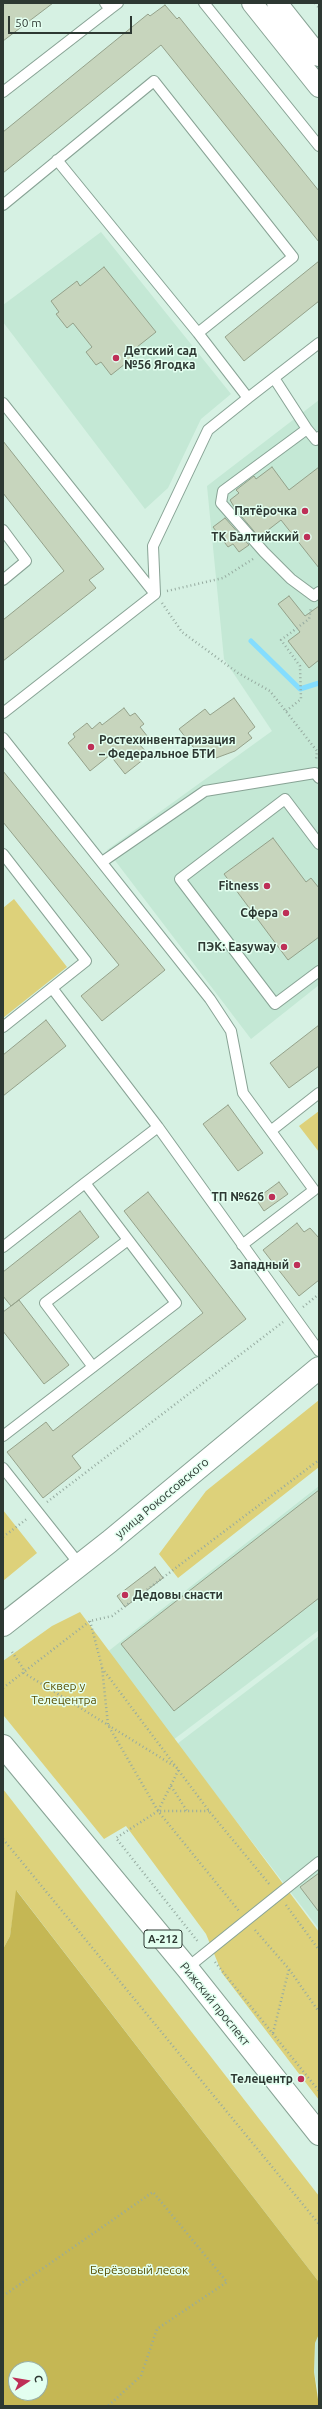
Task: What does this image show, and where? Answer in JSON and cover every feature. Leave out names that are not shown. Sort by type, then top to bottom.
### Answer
[{"type":"main road","name":"улица Рокоссовского","points":[[3,1625],[80,1565],[319,1368]]},
{"type":"main road","name":"Рижский проспект","points":[[3,1746],[187,1968],[319,2134]]},
{"type":"street","points":[[252,3],[319,87]]},
{"type":"street","points":[[276,3],[319,56]]},
{"type":"lane","points":[[204,3],[319,146]]},
{"type":"lane","points":[[3,92],[111,5]]},
{"type":"lane","points":[[3,205],[154,81],[293,257],[198,333]]},
{"type":"lane","points":[[57,160],[198,333],[248,398]]},
{"type":"lane","points":[[155,594],[153,546],[208,430],[319,343]]},
{"type":"lane","points":[[274,378],[307,429],[316,440],[319,437]]},
{"type":"lane","points":[[3,403],[155,594]]},
{"type":"lane","points":[[307,429],[223,491],[221,503],[264,552],[291,579],[316,594]]},
{"type":"lane","points":[[3,530],[26,561],[3,580]]},
{"type":"lane","points":[[3,712],[155,594]]},
{"type":"lane","points":[[3,738],[210,999],[231,1031],[243,1093],[317,1190],[242,1244]]},
{"type":"lane","points":[[102,862],[206,792],[317,775]]},
{"type":"lane","points":[[319,844],[285,799],[180,879],[276,1004],[319,971]]},
{"type":"lane","points":[[3,854],[86,961],[3,1027]]},
{"type":"lane","points":[[52,988],[158,1127],[319,1351]]},
{"type":"lane","points":[[272,1130],[319,1093]]},
{"type":"lane","points":[[3,1247],[158,1127]]},
{"type":"lane","points":[[3,1436],[176,1303],[85,1183]]},
{"type":"lane","points":[[93,1366],[45,1303],[128,1240]]},
{"type":"lane","points":[[3,1468],[80,1565]]},
{"type":"lane","points":[[187,1968],[319,1862]]},
{"type":"path","points":[[315,3],[319,8]]},
{"type":"path","points":[[264,552],[223,578],[155,594],[182,632],[238,673],[270,691],[317,750],[317,775]]},
{"type":"path","points":[[286,711],[301,699],[300,666],[281,640],[308,619],[316,594]]},
{"type":"path","points":[[3,1537],[319,1294]]},
{"type":"path","points":[[3,1688],[90,1621],[112,1616],[319,1460]]},
{"type":"path","points":[[90,1621],[102,1667],[108,1725],[158,1812],[246,1920],[289,1969],[319,2012]]},
{"type":"path","points":[[12,1652],[24,1668],[24,1673]]},
{"type":"path","points":[[102,1667],[209,1811],[278,1894],[319,1950]]},
{"type":"path","points":[[24,1673],[179,1770]]},
{"type":"path","points":[[158,1812],[179,1770]]},
{"type":"path","points":[[171,1786],[187,1811]]},
{"type":"path","points":[[209,1811],[158,1812],[116,1838],[319,2091]]},
{"type":"path","points":[[3,1839],[319,2224]]},
{"type":"path","points":[[273,2033],[289,1969]]},
{"type":"path","points":[[3,2296],[153,2192],[227,2282],[157,2329],[141,2376],[108,2406]]},
{"type":"shaded area","name":"Детский сад №56 Ягодка","points":[[101,232],[231,394],[201,419],[168,488],[145,509],[3,322],[3,305]]},
{"type":"shaded area","points":[[319,400],[319,985],[251,1039],[107,850],[272,731],[224,659],[207,486]]},
{"type":"shaded area","points":[[319,1486],[319,1630],[173,1740],[106,1653]]},
{"type":"shaded area","points":[[319,1636],[319,1929],[177,1744]]},
{"type":"shaded area","points":[[319,2334],[319,2396],[314,2372],[315,2343]]},
{"type":"green space","points":[[14,899],[67,967],[3,1018],[3,908]]},
{"type":"green space","points":[[319,1111],[319,1152],[299,1126]]},
{"type":"green space","points":[[319,1400],[319,1467],[178,1578],[159,1554],[206,1491]]},
{"type":"green space","points":[[3,1510],[37,1553],[3,1581]]},
{"type":"green space","name":"Сквер у Телецентра","points":[[80,1612],[319,1932],[319,2100],[222,1973],[206,1934],[126,1826],[104,1839],[4,1716],[3,1661],[52,1626]]},
{"type":"green space","points":[[3,1789],[319,2196],[319,2282],[17,1891],[10,1936],[3,1949]]},
{"type":"green space","name":"Берёзовый лесок","points":[[16,1890],[319,2282],[319,2334],[315,2343],[314,2372],[319,2406],[3,2406],[3,1949],[10,1936]]},
{"type":"building","points":[[3,3],[53,3],[3,41]]},
{"type":"building","points":[[165,5],[177,19],[179,17],[319,191],[319,242],[161,45],[3,173],[3,132],[148,14],[150,16]]},
{"type":"building","points":[[319,261],[319,301],[244,361],[225,337]]},
{"type":"building","points":[[104,267],[156,332],[132,351],[135,356],[111,375],[101,362],[96,365],[86,352],[92,347],[73,323],[67,328],[56,314],[59,312],[51,301],[77,281],[80,286]]},
{"type":"building","points":[[3,441],[104,569],[89,580],[96,588],[3,661],[3,620],[64,571],[3,493]]},
{"type":"building","points":[[272,467],[289,490],[319,467],[319,568],[281,520],[259,537],[236,510],[230,500],[239,493],[236,490],[254,476],[256,479]]},
{"type":"building","points":[[225,518],[249,545],[239,552],[233,544],[228,547],[213,527]]},
{"type":"building","points":[[289,596],[305,616],[319,606],[319,660],[309,668],[288,641],[300,632],[278,604]]},
{"type":"building","points":[[234,698],[255,727],[248,733],[252,738],[235,751],[216,758],[209,750],[201,757],[179,729],[205,709],[210,715]]},
{"type":"building","points":[[124,708],[130,716],[135,713],[144,724],[140,727],[148,737],[139,744],[149,755],[125,774],[110,755],[90,771],[68,743],[75,737],[73,734],[87,723],[92,729],[100,722],[102,725]]},
{"type":"building","points":[[3,771],[165,970],[102,1021],[81,996],[119,965],[3,822]]},
{"type":"building","name":"Сфера","points":[[273,838],[306,882],[311,878],[319,888],[319,937],[288,960],[224,874]]},
{"type":"building","points":[[46,1020],[66,1046],[3,1096],[3,1055]]},
{"type":"building","points":[[319,1025],[319,1066],[289,1088],[270,1063]]},
{"type":"building","points":[[228,1105],[263,1153],[238,1171],[203,1124]]},
{"type":"building","name":"ТП №626","points":[[279,1182],[288,1194],[264,1211],[256,1199]]},
{"type":"building","points":[[148,1192],[246,1319],[72,1456],[81,1468],[43,1498],[7,1452],[46,1422],[53,1431],[203,1313],[124,1211]]},
{"type":"building","points":[[80,1211],[99,1237],[11,1306],[3,1296],[3,1272]]},
{"type":"building","name":"Западный","points":[[297,1223],[304,1232],[310,1228],[319,1238],[319,1280],[299,1296],[263,1250]]},
{"type":"building","points":[[19,1300],[69,1365],[44,1384],[3,1331],[3,1312]]},
{"type":"building","points":[[319,1490],[319,1598],[174,1711],[121,1644]]},
{"type":"building","points":[[155,1567],[163,1578],[125,1607],[117,1596]]},
{"type":"building","points":[[319,1873],[319,1912],[300,1887]]},
{"type":"waterway","points":[[251,641],[300,689],[319,683]]},
{"type":"place","name":"Детский сад №56 Ягодка","points":[[116,358]]},
{"type":"place","name":"Пятёрочка","points":[[305,511]]},
{"type":"place","name":"ТК Балтийский","points":[[307,537]]},
{"type":"place","name":"Ростехинвентаризация – Федеральное БТИ","points":[[91,747]]},
{"type":"place","name":"Fitness","points":[[267,886]]},
{"type":"place","name":"Сфера","points":[[286,913]]},
{"type":"place","name":"ПЭК: Easyway","points":[[284,947]]},
{"type":"place","name":"ТП №626","points":[[272,1197]]},
{"type":"place","name":"Западный","points":[[297,1265]]},
{"type":"place","name":"Дедовы снасти","points":[[125,1595]]},
{"type":"place","name":"Телецентр","points":[[301,2079]]}]
